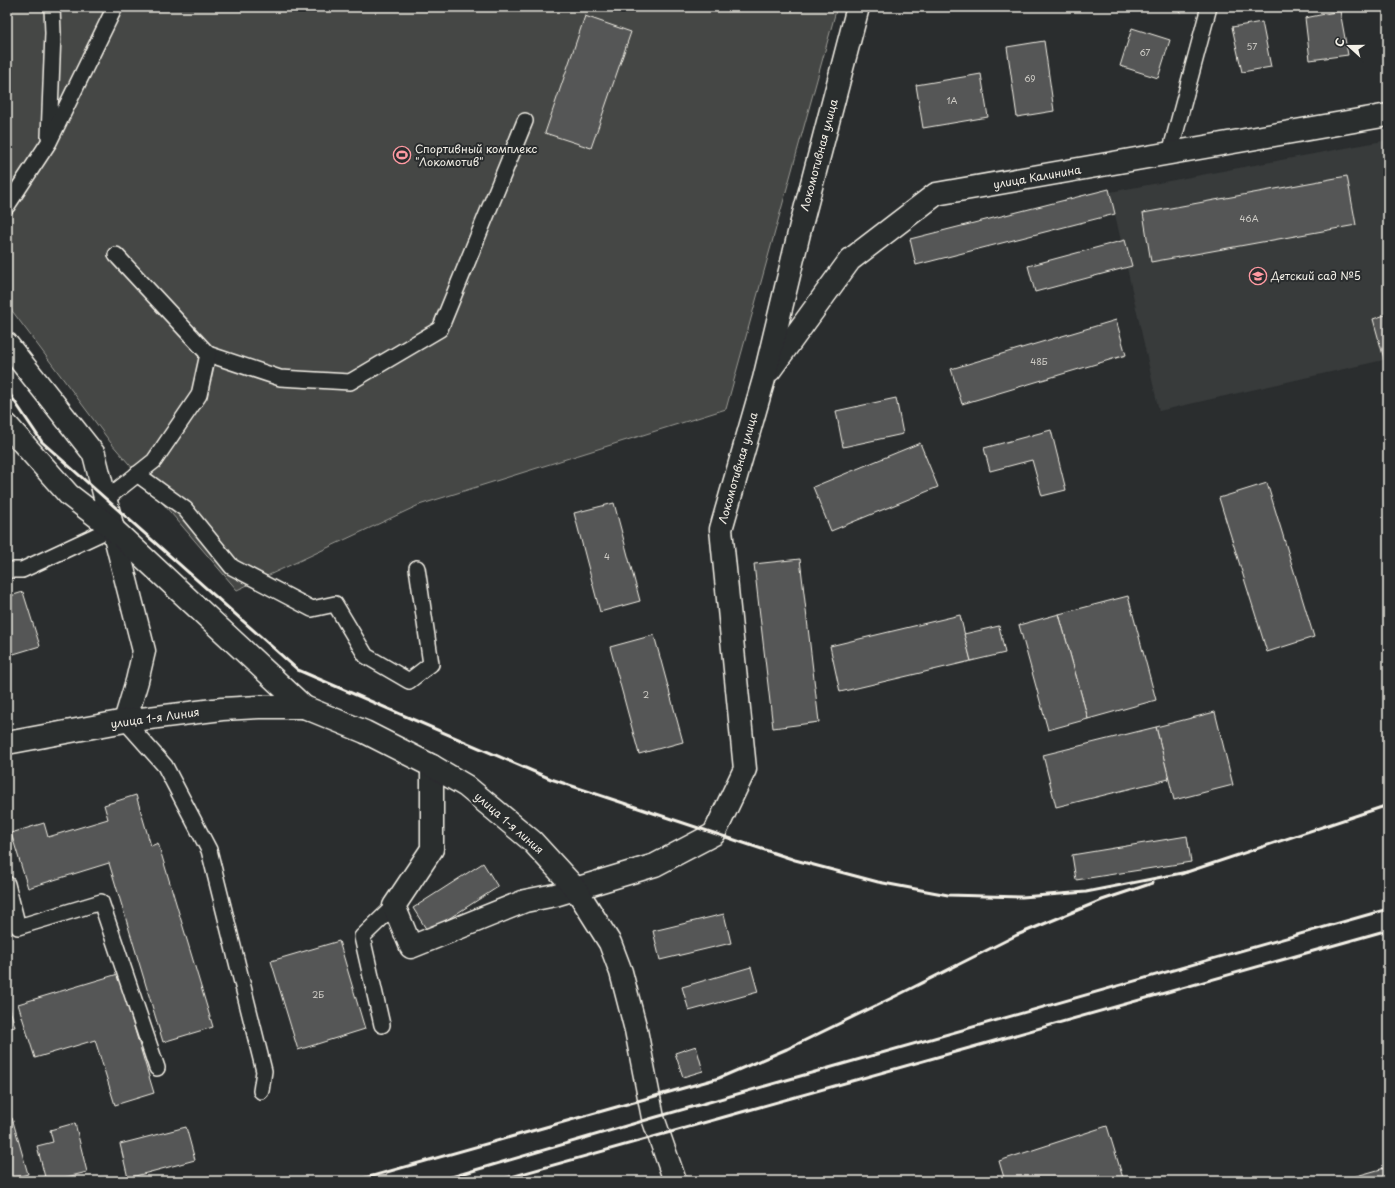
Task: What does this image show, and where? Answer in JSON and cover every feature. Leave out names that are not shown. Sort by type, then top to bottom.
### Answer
[{"type":"street","name":"Локомотивная улица","points":[[394,906],[411,947],[525,901],[555,895],[655,865],[714,834],[745,769],[721,529],[764,379],[800,229],[858,7]]},
{"type":"street","name":"улица Калинина","points":[[764,379],[850,260],[936,194],[1388,115]]},
{"type":"street","points":[[7,344],[94,454],[144,650],[137,681],[125,721]]},
{"type":"street","points":[[7,425],[69,495],[112,528],[304,707]]},
{"type":"street","name":"улица 1-я Линия","points":[[7,743],[125,721],[222,709],[259,706],[304,707]]},
{"type":"street","name":"улица 1-я линия","points":[[304,707],[365,732],[432,766],[466,786],[532,841],[576,889],[610,943],[621,972],[636,1030],[653,1118],[658,1136],[676,1181]]},
{"type":"street","points":[[394,906],[432,849],[432,766]]},
{"type":"lane","points":[[49,142],[53,33],[52,7]]},
{"type":"lane","points":[[7,206],[49,142],[115,7]]},
{"type":"lane","points":[[1170,153],[1208,7]]},
{"type":"lane","points":[[116,255],[208,354],[280,378],[350,382],[440,329],[525,121]]},
{"type":"lane","points":[[106,499],[154,461],[199,395],[208,354]]},
{"type":"lane","points":[[137,474],[185,509],[232,567],[312,610],[335,604],[366,656],[409,681],[431,664],[417,568]]},
{"type":"lane","points":[[7,570],[22,570],[112,528]]},
{"type":"lane","points":[[125,721],[165,766],[209,850],[264,1071],[261,1091]]},
{"type":"lane","points":[[7,884],[18,927],[101,902],[157,1068]]},
{"type":"lane","points":[[382,1025],[362,937],[394,906]]},
{"type":"shaded area","name":"Спортивный комплекс \"Локомотив\"","points":[[7,7],[837,7],[726,409],[419,505],[237,590],[111,443],[7,304]]},
{"type":"shaded area","name":"Детский сад №5","points":[[1388,140],[1388,359],[1159,411],[1110,192]]},
{"type":"shaded area","points":[[625,1175],[627,1181],[595,1181]]},
{"type":"building","points":[[1165,7],[1182,7],[1181,12]]},
{"type":"building","points":[[1340,11],[1348,55],[1310,60],[1305,18]]},
{"type":"building","points":[[585,16],[631,32],[591,148],[545,133]]},
{"type":"building","points":[[1262,22],[1271,67],[1242,72],[1232,27]]},
{"type":"building","points":[[1132,28],[1170,40],[1158,78],[1120,66]]},
{"type":"building","points":[[1044,41],[1054,111],[1017,117],[1007,47]]},
{"type":"building","points":[[981,74],[988,117],[923,128],[916,85]]},
{"type":"building","points":[[1347,176],[1356,225],[1151,262],[1143,213]]},
{"type":"building","points":[[1109,189],[1115,214],[916,265],[910,239]]},
{"type":"building","points":[[1125,240],[1132,266],[1035,292],[1028,266]]},
{"type":"building","points":[[1388,314],[1388,365],[1386,366],[1373,319]]},
{"type":"building","points":[[1116,320],[1126,355],[962,404],[951,369]]},
{"type":"building","points":[[896,398],[903,434],[843,447],[836,411]]},
{"type":"building","points":[[1051,430],[1066,490],[1042,496],[1032,460],[990,471],[984,448]]},
{"type":"building","points":[[920,443],[938,487],[831,531],[813,487]]},
{"type":"building","points":[[1267,483],[1314,637],[1267,652],[1219,498]]},
{"type":"building","points":[[614,503],[640,601],[600,612],[574,513]]},
{"type":"building","points":[[800,559],[819,722],[773,728],[754,564]]},
{"type":"building","points":[[23,592],[40,646],[7,656],[7,597]]},
{"type":"building","points":[[1128,596],[1156,700],[1088,719],[1059,614]]},
{"type":"building","points":[[1059,614],[1088,719],[1048,730],[1019,625]]},
{"type":"building","points":[[960,615],[971,661],[840,692],[830,646]]},
{"type":"building","points":[[999,626],[1005,653],[971,661],[964,634]]},
{"type":"building","points":[[654,635],[683,742],[639,754],[610,647]]},
{"type":"building","points":[[1215,712],[1233,785],[1174,800],[1156,727]]},
{"type":"building","points":[[1156,727],[1169,779],[1056,807],[1043,755]]},
{"type":"building","points":[[136,795],[151,846],[158,843],[213,1027],[163,1042],[109,863],[28,888],[11,833],[44,823],[48,837],[108,819],[104,805]]},
{"type":"building","points":[[1187,836],[1191,862],[1076,880],[1072,855]]},
{"type":"building","points":[[483,863],[498,887],[428,932],[413,908]]},
{"type":"building","points":[[724,914],[731,943],[660,960],[653,931]]},
{"type":"building","points":[[339,941],[365,1029],[298,1050],[271,961]]},
{"type":"building","points":[[751,967],[758,992],[689,1011],[682,987]]},
{"type":"building","points":[[118,974],[154,1093],[115,1105],[95,1040],[35,1058],[18,1004]]},
{"type":"building","points":[[7,998],[15,1027],[7,1029]]},
{"type":"building","points":[[696,1046],[703,1071],[683,1077],[675,1053]]},
{"type":"building","points":[[12,1118],[28,1174],[7,1180],[7,1120]]},
{"type":"building","points":[[75,1123],[87,1172],[46,1181],[37,1146],[53,1142],[50,1130]]},
{"type":"building","points":[[1107,1126],[1123,1178],[1112,1181],[1005,1181],[999,1161]]},
{"type":"building","points":[[186,1127],[195,1160],[128,1178],[120,1144]]},
{"type":"building","points":[[1388,1167],[1388,1181],[1346,1181],[1346,1179]]},
{"type":"railway","points":[[7,390],[42,442],[298,670],[551,779],[795,860],[878,882],[948,895],[1022,897],[1086,892],[1187,872]]},
{"type":"railway","points":[[1181,874],[1388,805]]},
{"type":"railway","points":[[355,1181],[719,1078],[787,1049],[1017,935],[1102,900],[1153,883]]},
{"type":"railway","points":[[438,1181],[653,1118],[1388,909]]},
{"type":"railway","points":[[497,1181],[1388,930]]},
{"type":"place","name":"Спортивный комплекс \"Локомотив\"","points":[[402,155]]},
{"type":"place","name":"Детский сад №5","points":[[1258,276]]}]
